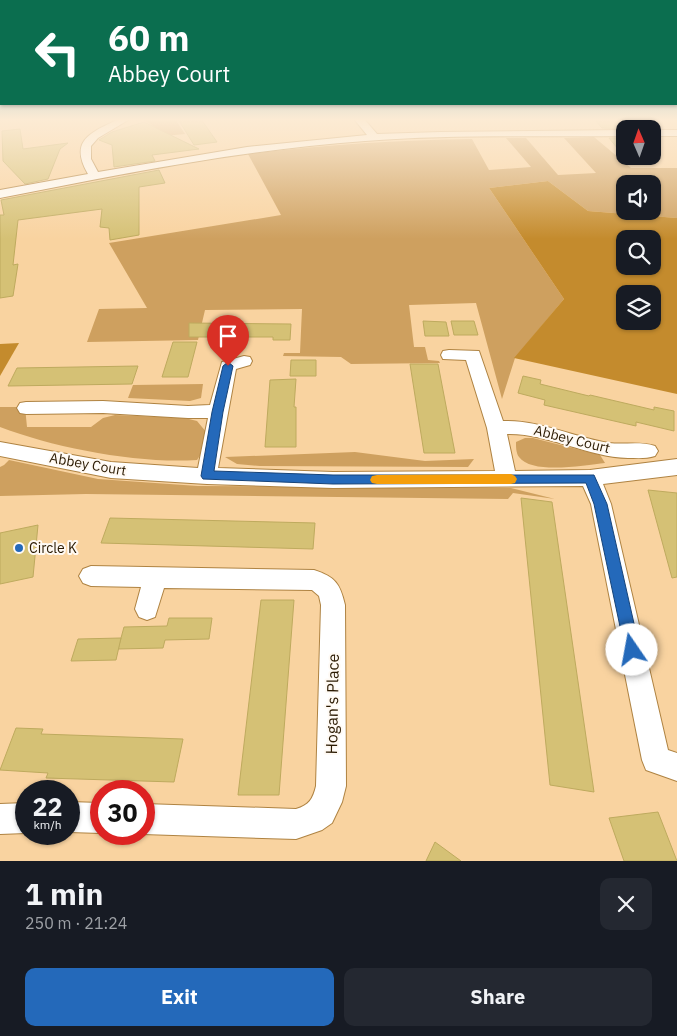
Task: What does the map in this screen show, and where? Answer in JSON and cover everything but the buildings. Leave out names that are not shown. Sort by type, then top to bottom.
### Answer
[{"type":"street","points":[[85,159],[95,177]]},
{"type":"street","points":[[0,194],[199,159]]},
{"type":"street","points":[[0,189],[50,185]]},
{"type":"street","points":[[449,355],[473,355],[496,428],[507,479]]},
{"type":"street","points":[[207,476],[228,366],[244,361]]},
{"type":"street","points":[[26,408],[103,408],[218,412]]},
{"type":"street","name":"Abbey Court","points":[[496,428],[522,427],[609,450],[648,451]]},
{"type":"street","name":"Abbey Court","points":[[0,449],[111,470],[207,476],[333,480],[590,478],[677,467]]},
{"type":"street","points":[[590,478],[601,504],[656,760],[677,767]]},
{"type":"street","name":"Hogan's Place","points":[[91,576],[314,580],[326,585],[331,594],[333,605],[331,786],[328,803],[316,818],[296,824],[155,819]]},
{"type":"street","points":[[147,609],[155,577]]},
{"type":"street","points":[[0,819],[15,818]]},
{"type":"shaded area","points":[[251,159],[483,159],[489,170],[531,167],[524,159],[544,159],[558,175],[596,173],[583,159],[616,159],[616,165],[627,165],[631,168],[677,168],[677,218],[661,217],[661,175],[616,175],[616,213],[588,211],[548,181],[489,188],[564,299],[515,358],[502,399],[476,303],[409,305],[414,347],[425,347],[428,360],[439,361],[440,363],[351,364],[341,357],[283,356],[284,353],[300,353],[302,309],[205,310],[198,340],[87,342],[99,309],[147,308],[109,243],[281,215]]},
{"type":"shaded area","points":[[548,181],[588,211],[616,213],[616,220],[661,220],[661,217],[677,218],[677,394],[514,358],[564,299],[489,188]]},
{"type":"shaded area","points":[[19,343],[0,376],[0,344]]},
{"type":"shaded area","points":[[203,384],[201,398],[190,401],[128,398],[133,385]]},
{"type":"shaded area","points":[[0,407],[25,407],[27,427],[91,427],[103,418],[115,415],[185,418],[197,421],[207,433],[205,448],[197,460],[174,461],[123,457],[71,448],[0,427]]},
{"type":"shaded area","points":[[525,438],[533,438],[600,455],[605,463],[559,468],[535,466],[526,463],[517,454],[516,442]]},
{"type":"shaded area","points":[[355,452],[425,461],[474,459],[468,467],[260,466],[237,464],[225,457]]},
{"type":"shaded area","points":[[9,460],[98,479],[198,486],[511,488],[555,499],[513,493],[508,499],[86,494],[0,496],[0,467]]},
{"type":"slow traffic","points":[[377,480],[511,479]]},
{"type":"place","name":"Circle K","points":[[19,548]]},
{"type":"route","points":[[228,366],[207,476],[333,480],[590,478],[601,504],[632,650]]}]
